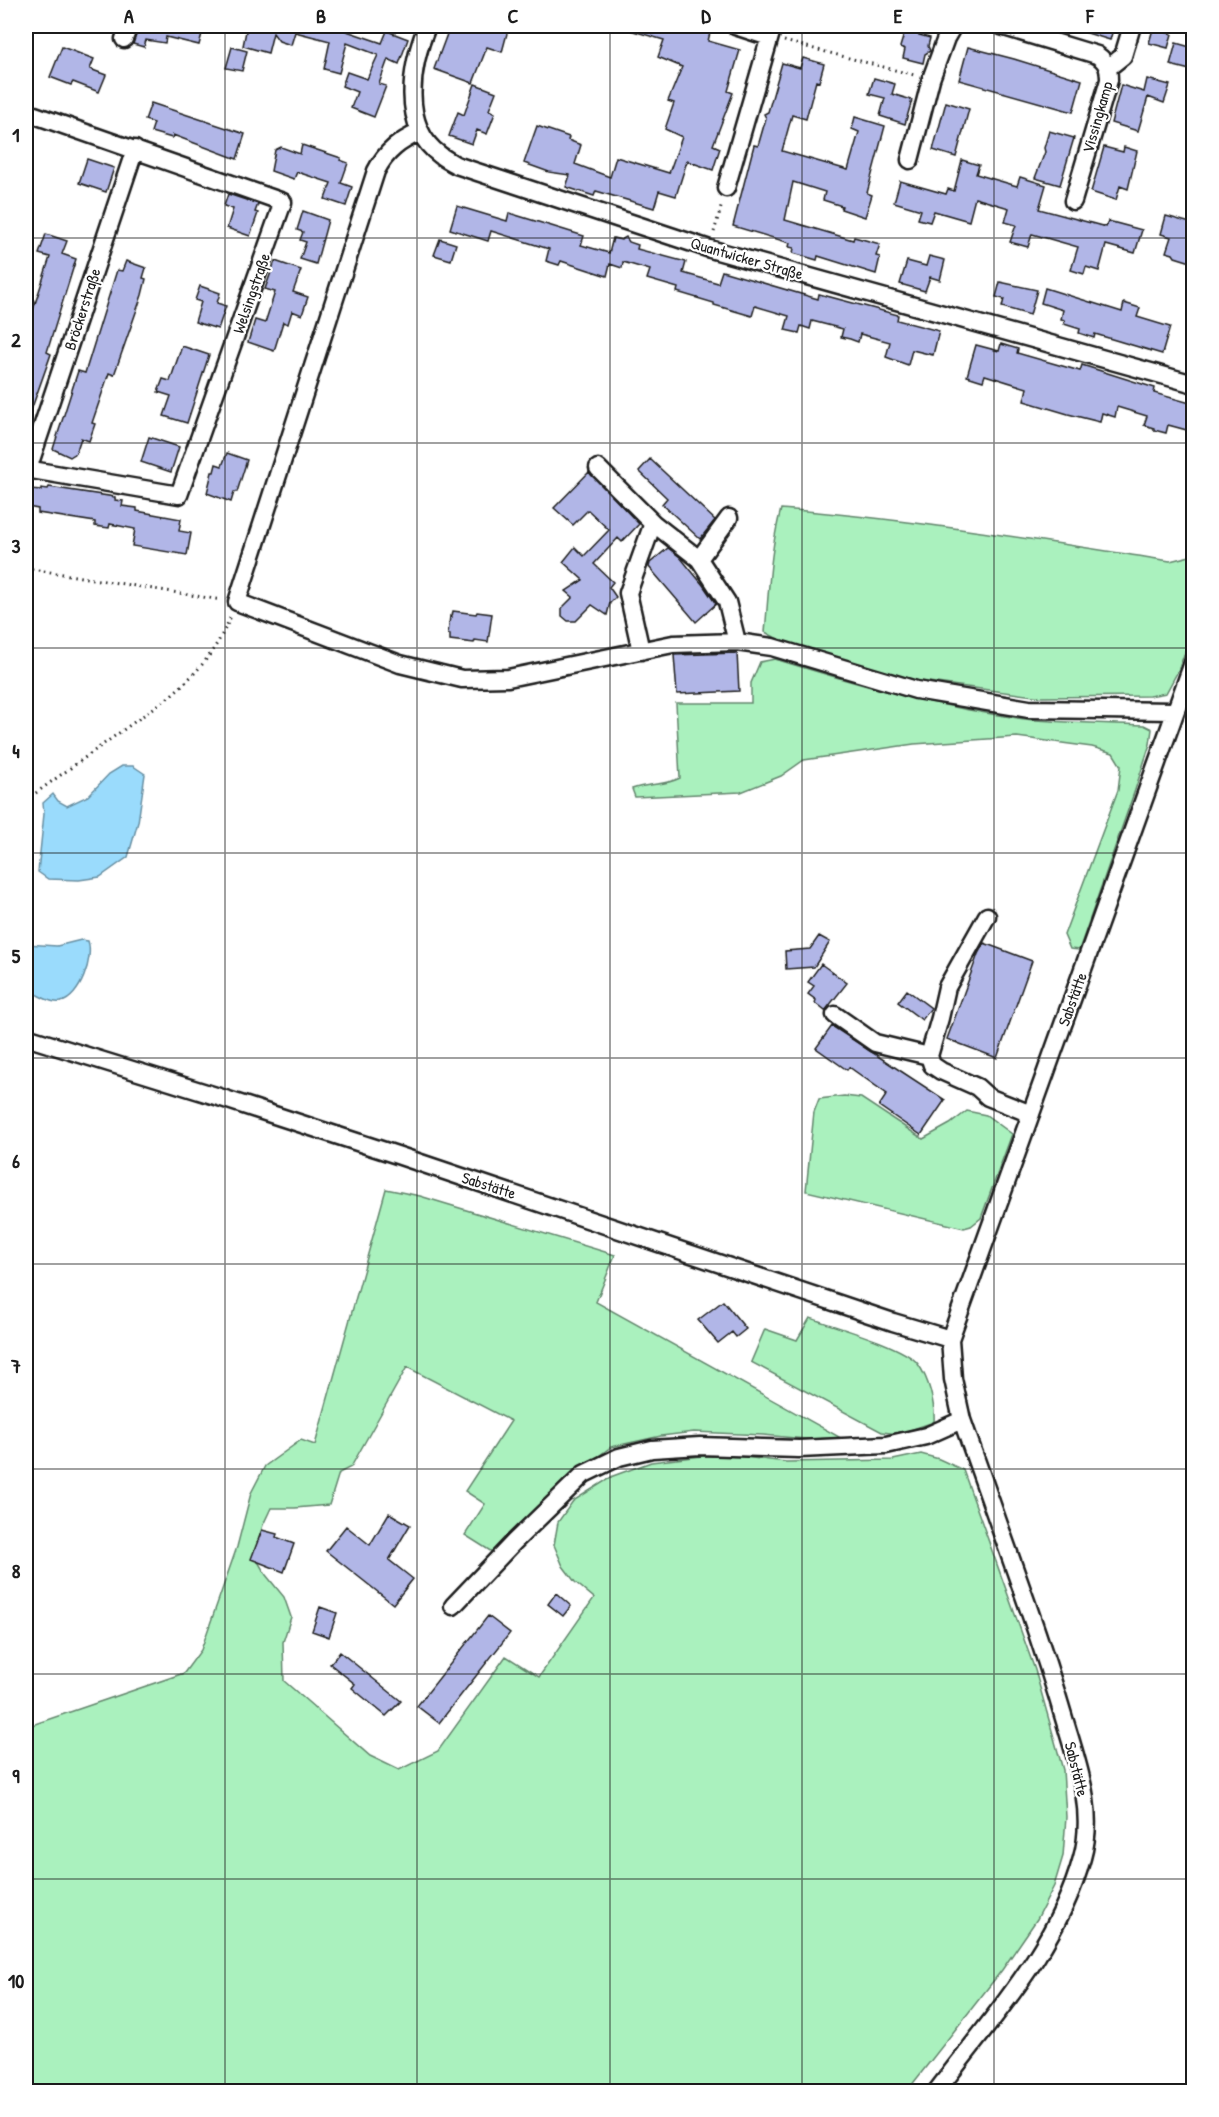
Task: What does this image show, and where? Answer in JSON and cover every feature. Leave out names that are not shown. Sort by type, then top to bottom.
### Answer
[{"type":"street","name":"Quantwicker Straße","points":[[424,26],[415,65],[413,95],[415,117],[420,132],[438,154],[456,165],[710,249],[1194,384]]},
{"type":"street","points":[[726,188],[771,31],[735,26]]},
{"type":"street","points":[[910,160],[931,79],[953,26]]},
{"type":"street","name":"Vissingkamp","points":[[1000,26],[1046,32],[1105,60],[1109,80],[1073,201]]},
{"type":"street","points":[[1108,68],[1123,56],[1132,26]]},
{"type":"street","name":"Welsingstraße","points":[[26,112],[283,202],[179,495],[27,469]]},
{"type":"street","points":[[420,132],[395,146],[381,161],[376,171],[237,602],[400,664],[462,679],[508,678],[673,644],[737,642],[772,647],[916,690],[1029,708],[1174,711]]},
{"type":"street","name":"Bröckerstraße","points":[[27,469],[135,149]]},
{"type":"street","points":[[598,468],[653,523],[699,560],[727,602],[737,642]]},
{"type":"street","points":[[699,560],[729,518]]},
{"type":"street","points":[[641,651],[628,593],[653,523]]},
{"type":"street","name":"Sabstätte","points":[[936,2091],[1021,1978],[1054,1928],[1083,1858],[1087,1832],[1087,1810],[1080,1771],[1052,1677],[963,1420],[952,1379],[950,1339],[1194,660]]},
{"type":"street","points":[[987,916],[947,987],[929,1056],[932,1065],[941,1071],[977,1088],[988,1097],[1031,1114]]},
{"type":"street","points":[[836,1015],[875,1043],[929,1056]]},
{"type":"street","name":"Sabstätte","points":[[26,1037],[230,1100],[558,1208],[892,1322],[950,1339]]},
{"type":"street","points":[[453,1606],[584,1474],[619,1456],[652,1449],[700,1446],[799,1449],[886,1445],[926,1436],[963,1420]]},
{"type":"path","points":[[771,31],[931,79]]},
{"type":"path","points":[[710,249],[726,188]]},
{"type":"path","points":[[26,568],[237,602],[216,646],[202,667],[169,697],[26,800]]},
{"type":"green space","points":[[781,509],[928,525],[1170,561],[1190,556],[1193,552],[1193,630],[1178,671],[1166,693],[1149,696],[1042,697],[906,679],[789,645],[765,632],[772,555]]},
{"type":"green space","points":[[775,659],[930,702],[993,714],[1025,719],[1144,725],[1152,729],[1150,744],[1135,790],[1079,950],[1070,949],[1064,935],[1118,790],[1121,766],[1113,753],[1092,747],[1017,737],[914,744],[804,760],[781,776],[741,792],[635,797],[632,789],[680,778],[676,703],[751,703],[751,683],[760,662]]},
{"type":"green space","points":[[844,1096],[861,1098],[923,1139],[950,1124],[967,1111],[986,1115],[1012,1134],[981,1218],[971,1226],[964,1228],[806,1191],[814,1112],[819,1099]]},
{"type":"green space","points":[[386,1189],[420,1196],[615,1255],[596,1302],[841,1438],[806,1439],[694,1432],[661,1436],[611,1447],[561,1484],[492,1552],[465,1535],[485,1504],[465,1491],[511,1421],[407,1367],[351,1467],[339,1473],[329,1505],[271,1508],[254,1555],[266,1575],[284,1597],[291,1617],[283,1642],[284,1681],[370,1756],[399,1770],[438,1751],[506,1656],[539,1677],[594,1598],[575,1582],[563,1566],[554,1545],[558,1522],[573,1501],[613,1476],[651,1462],[702,1456],[735,1456],[786,1462],[893,1460],[921,1454],[963,1470],[1035,1670],[1063,1770],[1066,1817],[1063,1856],[1054,1886],[1037,1919],[1002,1970],[907,2091],[26,2091],[26,1727],[184,1673],[201,1650],[237,1547],[251,1493],[265,1466],[301,1440],[315,1445]]},
{"type":"green space","points":[[810,1318],[851,1331],[911,1357],[922,1370],[928,1384],[934,1422],[898,1434],[882,1432],[751,1362],[765,1329],[797,1340]]},
{"type":"water","points":[[122,766],[133,766],[145,774],[138,822],[128,857],[100,877],[79,880],[48,879],[38,872],[43,803],[53,794],[58,801],[67,806],[88,796],[109,774]]},
{"type":"water","points":[[81,940],[88,941],[87,967],[79,985],[68,999],[61,1002],[52,1001],[26,988],[26,944],[57,946]]},
{"type":"building","points":[[139,26],[204,26],[199,45],[166,37],[165,43],[146,40],[144,47],[133,44]]},
{"type":"building","points":[[247,26],[332,26],[382,43],[387,31],[408,39],[399,64],[388,59],[379,84],[386,86],[374,117],[351,108],[357,92],[342,86],[347,72],[367,79],[378,55],[347,43],[339,73],[324,69],[330,41],[295,32],[291,45],[279,41],[273,33],[268,53],[243,46]]},
{"type":"building","points":[[450,26],[509,26],[502,52],[487,47],[473,83],[434,69]]},
{"type":"building","points":[[626,26],[702,26],[711,29],[708,41],[740,50],[728,91],[733,93],[713,145],[720,148],[713,170],[687,161],[676,196],[659,191],[654,208],[596,191],[594,196],[566,187],[570,175],[549,172],[524,163],[537,126],[569,137],[568,140],[581,145],[575,164],[610,177],[616,157],[669,173],[682,137],[665,129],[674,103],[668,101],[682,67],[658,57],[664,40],[626,29]]},
{"type":"building","points":[[1074,26],[1114,26],[1110,40],[1074,29]]},
{"type":"building","points":[[1153,29],[1172,34],[1168,48],[1149,43]]},
{"type":"building","points":[[905,31],[930,38],[928,46],[930,51],[925,54],[923,63],[903,58],[905,49],[900,47]]},
{"type":"building","points":[[1176,43],[1194,48],[1194,71],[1170,65]]},
{"type":"building","points":[[62,47],[94,59],[90,69],[106,75],[99,92],[73,82],[71,85],[50,77]]},
{"type":"building","points":[[232,47],[247,51],[242,71],[226,68]]},
{"type":"building","points":[[968,47],[1082,80],[1073,112],[959,80]]},
{"type":"building","points":[[803,58],[824,64],[819,82],[816,81],[806,119],[792,115],[782,151],[848,170],[859,132],[852,129],[855,117],[885,126],[867,193],[872,195],[865,217],[823,200],[825,192],[793,182],[785,220],[853,240],[854,237],[880,244],[876,256],[880,257],[876,274],[818,256],[817,260],[793,253],[794,248],[789,247],[790,243],[733,226],[754,145],[758,146],[766,118],[764,114],[768,112],[782,63],[800,68]]},
{"type":"building","points":[[874,78],[895,84],[892,94],[912,100],[905,124],[880,116],[885,98],[869,94]]},
{"type":"building","points":[[1147,79],[1170,85],[1164,103],[1148,97],[1138,131],[1111,123],[1121,85],[1144,92]]},
{"type":"building","points":[[475,84],[496,92],[489,110],[495,113],[487,134],[477,130],[472,144],[449,136],[458,112],[464,115]]},
{"type":"building","points":[[946,102],[969,109],[956,157],[933,150]]},
{"type":"building","points":[[151,103],[245,134],[237,159],[173,135],[172,138],[151,132],[154,123],[145,120]]},
{"type":"building","points":[[1049,131],[1074,138],[1060,185],[1035,178],[1045,152]]},
{"type":"building","points":[[302,145],[341,158],[340,160],[348,163],[341,183],[352,187],[346,206],[325,199],[331,183],[297,172],[294,179],[271,171],[275,150],[281,147],[300,154]]},
{"type":"building","points":[[1104,147],[1123,152],[1124,147],[1137,151],[1128,189],[1120,186],[1116,200],[1091,192]]},
{"type":"building","points":[[87,159],[114,168],[106,192],[79,183]]},
{"type":"building","points":[[962,160],[979,165],[976,174],[1017,186],[1020,177],[1046,185],[1039,209],[1106,227],[1108,221],[1142,230],[1135,253],[1106,245],[1099,271],[1086,267],[1084,274],[1071,270],[1078,247],[1032,234],[1028,247],[1010,242],[1016,225],[1005,222],[1009,208],[975,198],[969,221],[934,211],[930,222],[918,219],[921,210],[894,202],[900,181],[946,194],[948,189],[954,191]]},
{"type":"building","points":[[228,194],[258,204],[255,212],[258,213],[250,236],[227,228],[233,209],[224,206]]},
{"type":"building","points":[[457,206],[507,221],[509,213],[584,236],[581,245],[609,253],[613,238],[621,240],[626,237],[629,242],[638,245],[637,249],[686,262],[683,273],[718,283],[722,271],[818,299],[819,294],[898,315],[897,320],[939,331],[933,355],[912,350],[908,365],[886,357],[890,342],[860,334],[858,342],[841,337],[843,329],[812,321],[810,329],[801,326],[799,333],[785,330],[789,316],[755,306],[752,316],[714,305],[714,303],[677,292],[678,288],[647,279],[650,270],[623,262],[622,268],[610,264],[607,276],[561,261],[559,265],[546,261],[549,249],[491,231],[488,241],[450,229]]},
{"type":"building","points":[[303,211],[328,220],[316,264],[300,259],[306,242],[300,240],[303,232],[297,230]]},
{"type":"building","points":[[1166,216],[1194,224],[1194,263],[1166,252],[1171,237],[1161,234]]},
{"type":"building","points":[[46,234],[67,241],[62,254],[76,259],[47,352],[51,354],[28,419],[26,418],[26,332],[50,257],[39,254]]},
{"type":"building","points":[[440,239],[456,244],[451,260],[434,255]]},
{"type":"building","points":[[929,256],[945,260],[940,280],[930,277],[925,291],[900,284],[907,261],[926,266]]},
{"type":"building","points":[[126,261],[146,268],[142,295],[114,375],[109,373],[92,423],[95,424],[89,441],[81,438],[76,453],[70,457],[53,449],[78,371],[85,373],[117,270],[122,271]]},
{"type":"building","points":[[275,261],[301,270],[293,292],[308,297],[302,315],[292,311],[288,324],[283,322],[274,351],[248,342],[255,320],[265,323],[275,292],[265,289]]},
{"type":"building","points":[[1000,282],[1037,290],[1030,315],[1002,307],[1004,299],[996,297]]},
{"type":"building","points":[[200,286],[220,293],[217,303],[226,306],[218,329],[195,322],[201,302],[195,300]]},
{"type":"building","points":[[1045,288],[1122,312],[1124,303],[1140,308],[1137,317],[1170,327],[1162,354],[1095,334],[1094,338],[1079,333],[1080,329],[1064,324],[1065,320],[1061,319],[1063,310],[1041,303]]},
{"type":"building","points":[[1001,344],[1018,349],[1017,353],[1080,371],[1082,365],[1155,388],[1154,393],[1194,404],[1194,432],[1168,425],[1166,433],[1154,430],[1144,425],[1147,416],[1117,407],[1115,417],[1102,413],[1100,422],[1024,401],[1027,388],[985,375],[983,381],[967,376],[976,345],[999,351]]},
{"type":"building","points":[[182,346],[209,355],[187,423],[164,416],[171,396],[158,392],[163,379],[170,381]]},
{"type":"building","points":[[149,437],[179,447],[171,472],[141,462]]},
{"type":"building","points":[[227,453],[247,460],[237,492],[234,492],[231,502],[207,493],[216,464],[222,466]]},
{"type":"building","points":[[650,459],[715,520],[700,539],[662,504],[667,498],[639,471]]},
{"type":"building","points":[[589,472],[639,524],[622,542],[618,538],[594,564],[613,582],[609,587],[616,597],[610,603],[607,615],[592,605],[576,621],[568,621],[562,616],[562,608],[573,597],[566,591],[583,580],[563,562],[575,547],[584,556],[609,530],[588,510],[573,525],[554,508]]},
{"type":"building","points":[[49,487],[115,497],[115,500],[123,501],[122,506],[137,508],[137,511],[181,519],[179,531],[191,533],[187,555],[132,546],[135,529],[110,524],[109,528],[95,526],[95,522],[38,513],[38,509],[27,507],[30,489],[41,490],[41,488],[48,489]]},
{"type":"building","points":[[668,548],[680,557],[716,604],[696,622],[649,567],[650,563]]},
{"type":"building","points":[[453,611],[492,614],[488,642],[450,640],[450,634],[448,634],[450,616],[452,617]]},
{"type":"building","points":[[737,653],[739,691],[677,694],[674,655]]},
{"type":"building","points":[[819,936],[830,942],[814,967],[786,969],[785,951],[810,949]]},
{"type":"building","points":[[984,943],[1032,961],[997,1058],[947,1039]]},
{"type":"building","points":[[821,964],[847,983],[825,1011],[808,994],[814,986],[808,982]]},
{"type":"building","points":[[907,990],[931,1008],[922,1020],[898,1002]]},
{"type":"building","points":[[832,1026],[945,1100],[921,1135],[879,1106],[887,1094],[849,1067],[847,1070],[816,1048]]},
{"type":"building","points":[[723,1301],[746,1329],[736,1337],[732,1332],[718,1343],[698,1320]]},
{"type":"building","points":[[389,1513],[410,1525],[389,1560],[413,1579],[393,1604],[326,1551],[346,1526],[370,1545]]},
{"type":"building","points":[[262,1530],[277,1534],[276,1537],[294,1544],[284,1572],[251,1559]]},
{"type":"building","points":[[556,1593],[571,1606],[563,1616],[548,1604]]},
{"type":"building","points":[[320,1607],[337,1613],[329,1637],[312,1631]]},
{"type":"building","points":[[488,1616],[510,1633],[439,1723],[417,1706]]},
{"type":"building","points":[[340,1652],[401,1701],[386,1716],[352,1688],[355,1684],[330,1664]]}]
